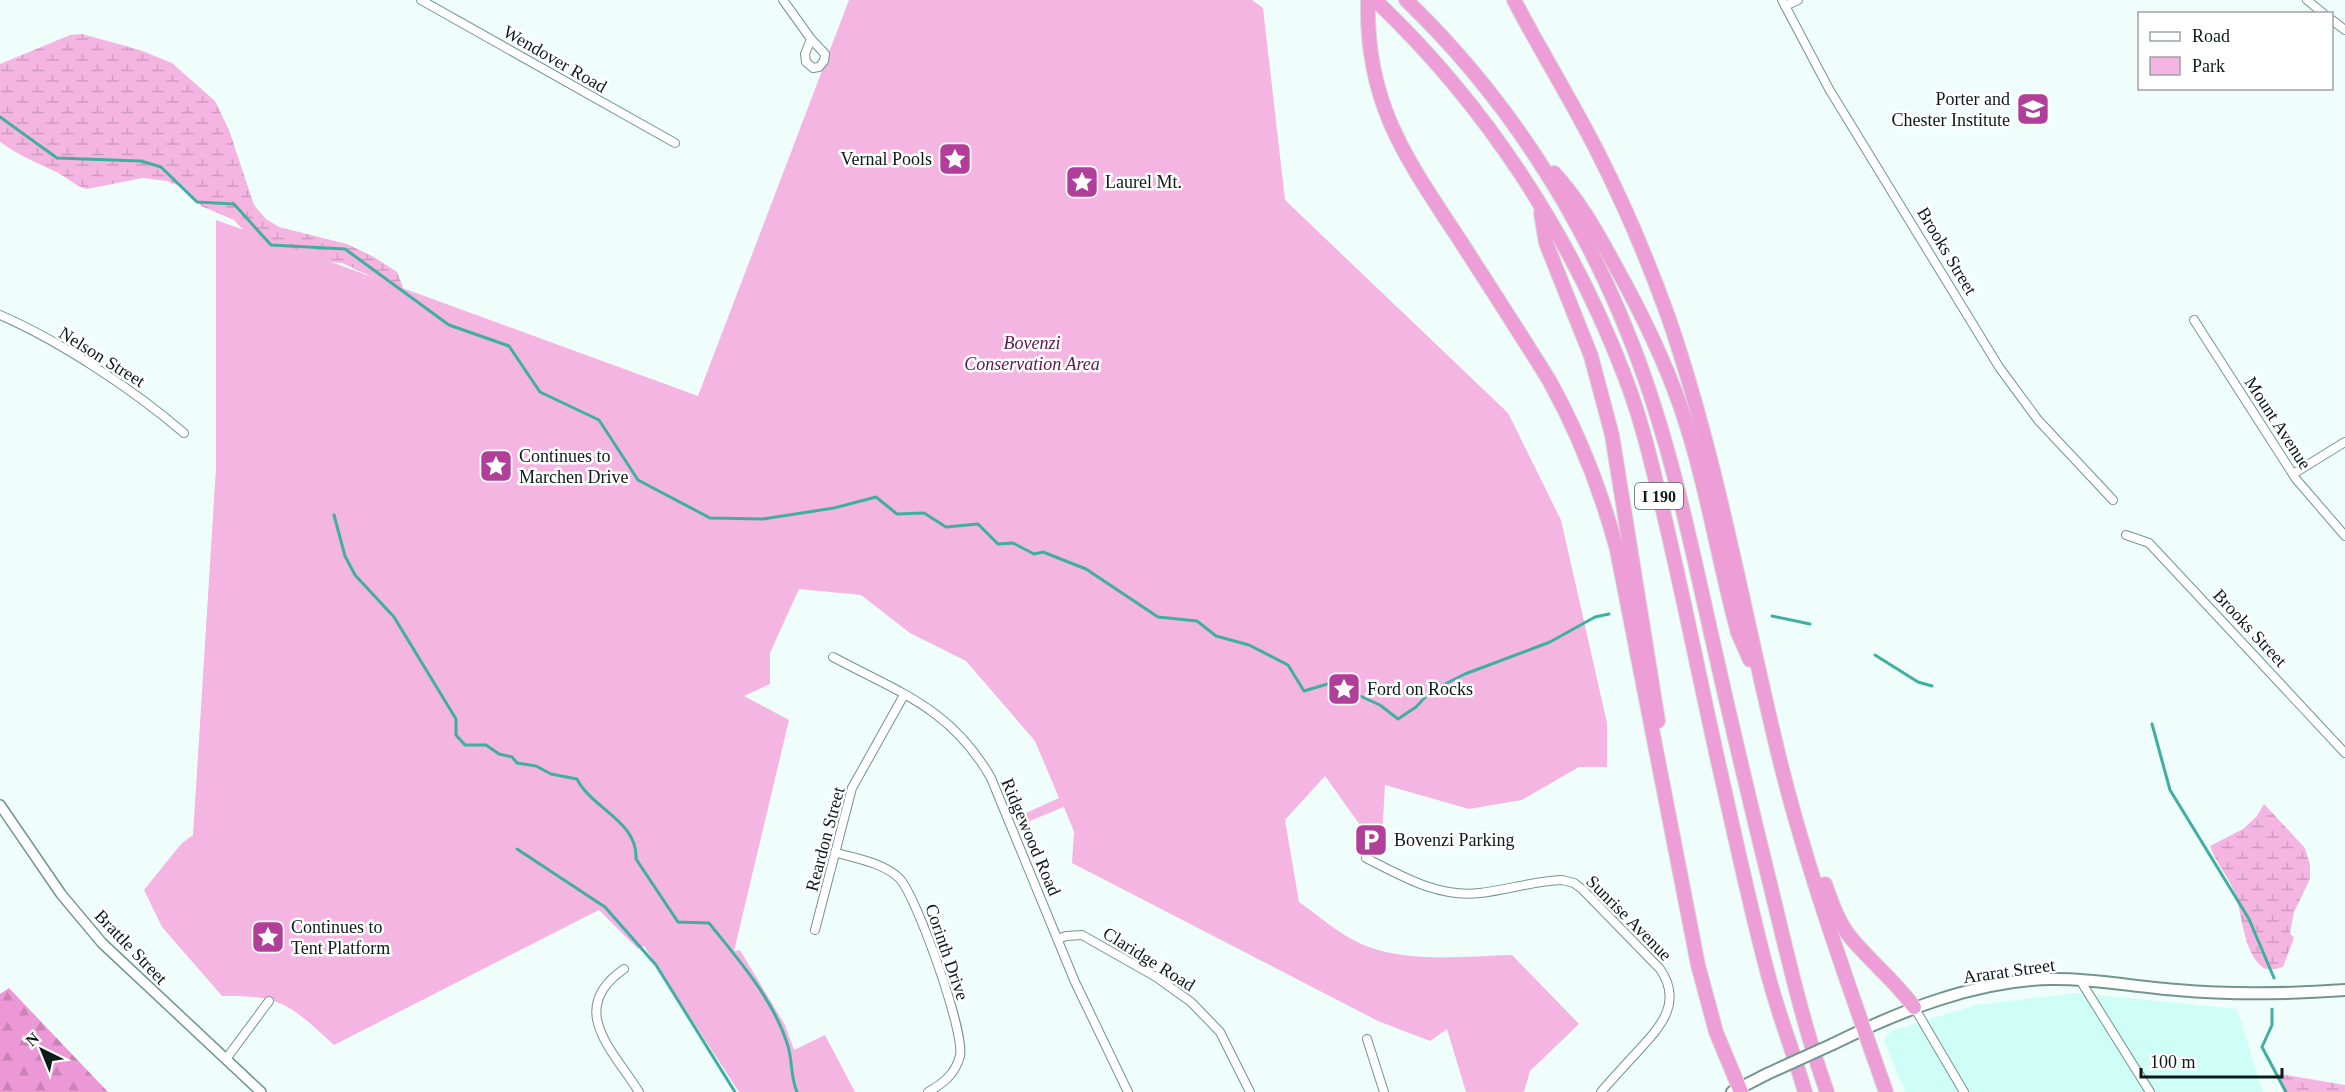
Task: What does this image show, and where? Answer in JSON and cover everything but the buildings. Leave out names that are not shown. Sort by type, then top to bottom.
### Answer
[{"type":"highway","points":[[1368,0],[1367,26],[1374,79],[1396,138],[1549,380],[1583,448],[1599,487],[1617,550],[1698,965],[1716,1032],[1737,1091]]},
{"type":"highway","name":"I 190","points":[[1375,0],[1417,42],[1463,94],[1514,163],[1539,202],[1593,302],[1626,378],[1647,449],[1699,667],[1750,903],[1774,995],[1805,1092]]},
{"type":"highway","name":"I 190","points":[[1406,0],[1459,56],[1532,151],[1561,195],[1614,301],[1642,372],[1687,521],[1798,999],[1827,1092]]},
{"type":"highway","points":[[1514,0],[1598,153],[1668,316],[1691,387],[1723,504],[1761,683],[1804,845],[1886,1092]]},
{"type":"highway","points":[[1532,151],[1570,191],[1629,290],[1661,356],[1681,409],[1698,467],[1738,633],[1761,683]]},
{"type":"highway","points":[[1539,202],[1546,243],[1591,356],[1612,435],[1653,685],[1661,741],[1659,758]]},
{"type":"highway","points":[[1804,845],[1818,867],[1839,920],[1914,1007]]},
{"type":"main road","name":"Ararat Street","points":[[1737,1091],[1767,1074],[1914,1007],[2005,985],[2047,979],[2230,994],[2345,990]]},
{"type":"street","name":"Wendover Road","points":[[421,0],[675,143]]},
{"type":"street","points":[[783,0],[811,39]]},
{"type":"street","points":[[1784,3],[1798,0]]},
{"type":"street","points":[[2307,0],[2322,12]]},
{"type":"street","name":"Brooks Street","points":[[1784,3],[1828,89],[1895,193],[1999,366],[2038,420],[2113,500]]},
{"type":"street","name":"Nelson Street","points":[[0,315],[101,372],[184,433]]},
{"type":"street","name":"Mount Avenue","points":[[2194,320],[2293,474],[2345,536]]},
{"type":"street","points":[[2293,474],[2345,442]]},
{"type":"street","name":"Brooks Street","points":[[2126,535],[2149,543],[2345,753]]},
{"type":"street","name":"Ridgewood Road","points":[[833,657],[943,718],[980,759],[991,778],[1058,939],[1128,1092]]},
{"type":"street","name":"Reardon Street","points":[[815,930],[837,853],[852,788],[904,695]]},
{"type":"street","name":"Brattle Street","points":[[0,805],[61,894],[88,928],[178,1017],[261,1092]]},
{"type":"street","name":"Corinth Drive","points":[[837,853],[884,868],[900,879],[912,897],[922,919],[949,1001],[960,1053],[956,1068],[945,1083],[928,1092]]},
{"type":"street","name":"Sunrise Avenue","points":[[1366,858],[1428,887],[1446,892],[1481,893],[1562,880],[1574,883],[1582,889],[1660,969],[1668,982],[1671,996],[1663,1022],[1601,1092]]},
{"type":"street","name":"Claridge Road","points":[[1058,939],[1065,936],[1082,935],[1156,977],[1191,1002],[1220,1032],[1250,1092]]},
{"type":"street","points":[[624,969],[604,985],[596,1014],[605,1042],[639,1092]]},
{"type":"street","points":[[2080,980],[2150,1092]]},
{"type":"street","points":[[226,1059],[269,1001]]},
{"type":"street","points":[[1914,1007],[1964,1092]]},
{"type":"street","points":[[1367,1039],[1384,1092]]},
{"type":"shaded area","points":[[2077,993],[2237,1009],[2263,1092],[1905,1092],[1884,1040],[1891,1031],[1976,1005]]},
{"type":"green space","name":"Bovenzi Conservation Area","points":[[849,0],[1252,0],[1263,8],[1285,200],[1508,413],[1561,520],[1607,723],[1607,767],[1579,767],[1522,800],[1469,809],[1385,785],[1382,837],[1365,832],[1325,776],[1285,820],[1299,902],[1356,942],[1394,954],[1428,957],[1512,955],[1579,1024],[1530,1071],[1524,1092],[1466,1092],[1447,1029],[1430,1041],[1378,1021],[1072,863],[1074,832],[1064,807],[1020,825],[1017,817],[1059,798],[1035,741],[966,661],[910,633],[861,595],[799,589],[770,653],[770,684],[744,696],[789,720],[734,951],[740,950],[785,1025],[794,1050],[825,1035],[855,1092],[739,1092],[644,946],[638,949],[599,910],[334,1045],[307,1021],[284,1005],[259,998],[222,996],[162,927],[144,890],[181,844],[193,835],[216,468],[216,220],[698,396]]},
{"type":"green space","points":[[82,34],[140,50],[172,63],[215,101],[229,130],[254,205],[266,219],[279,227],[347,244],[374,257],[397,272],[405,292],[342,263],[331,262],[300,269],[246,233],[234,220],[201,206],[182,187],[167,181],[143,178],[87,189],[20,155],[0,142],[0,64],[70,35]]},
{"type":"green space","points":[[2264,804],[2305,848],[2310,865],[2310,879],[2294,912],[2290,933],[2294,938],[2283,967],[2272,969],[2266,969],[2255,960],[2244,933],[2236,896],[2210,846],[2243,829],[2257,816]]},
{"type":"green space","points":[[9,988],[108,1092],[0,1092],[0,994]]},
{"type":"green space","points":[[2274,1073],[2345,1085],[2345,1092],[2284,1092]]},
{"type":"waterway","points":[[0,117],[57,158],[141,161],[161,167],[197,202],[234,204],[271,245],[345,249],[449,325],[509,346],[540,392],[599,420],[638,480],[710,518],[763,519],[834,508],[876,497],[897,514],[924,513],[946,527],[978,524],[998,544],[1013,543],[1034,554],[1043,552],[1086,569],[1158,617],[1197,621],[1216,636],[1249,645],[1288,665],[1304,691],[1331,683],[1380,705],[1398,719],[1416,707],[1431,691],[1465,674],[1550,642],[1595,617],[1609,614]]},
{"type":"waterway","points":[[334,515],[345,556],[355,575],[394,617],[456,719],[456,735],[465,745],[486,745],[499,754],[512,757],[517,763],[536,766],[551,774],[577,779],[593,799],[622,825],[635,846],[636,859],[678,922],[709,923],[764,995],[787,1043],[797,1092]]},
{"type":"waterway","points":[[1772,616],[1810,624]]},
{"type":"waterway","points":[[1875,655],[1918,682],[1932,686]]},
{"type":"waterway","points":[[2152,724],[2170,790],[2249,919],[2274,978]]},
{"type":"waterway","points":[[517,849],[605,907],[656,965],[735,1092]]},
{"type":"waterway","points":[[2272,1009],[2272,1025],[2262,1047],[2286,1092]]},
{"type":"place","name":"Porter and Chester Institute","points":[[2033,109]]},
{"type":"place","name":"Vernal Pools","points":[[955,159]]},
{"type":"place","name":"Laurel Mt.","points":[[1082,182]]},
{"type":"place","name":"Continues to Marchen Drive","points":[[496,466]]},
{"type":"place","name":"Ford on Rocks","points":[[1344,689]]},
{"type":"place","name":"Bovenzi Parking","points":[[1371,840]]},
{"type":"place","name":"Continues to Tent Platform","points":[[268,937]]}]
